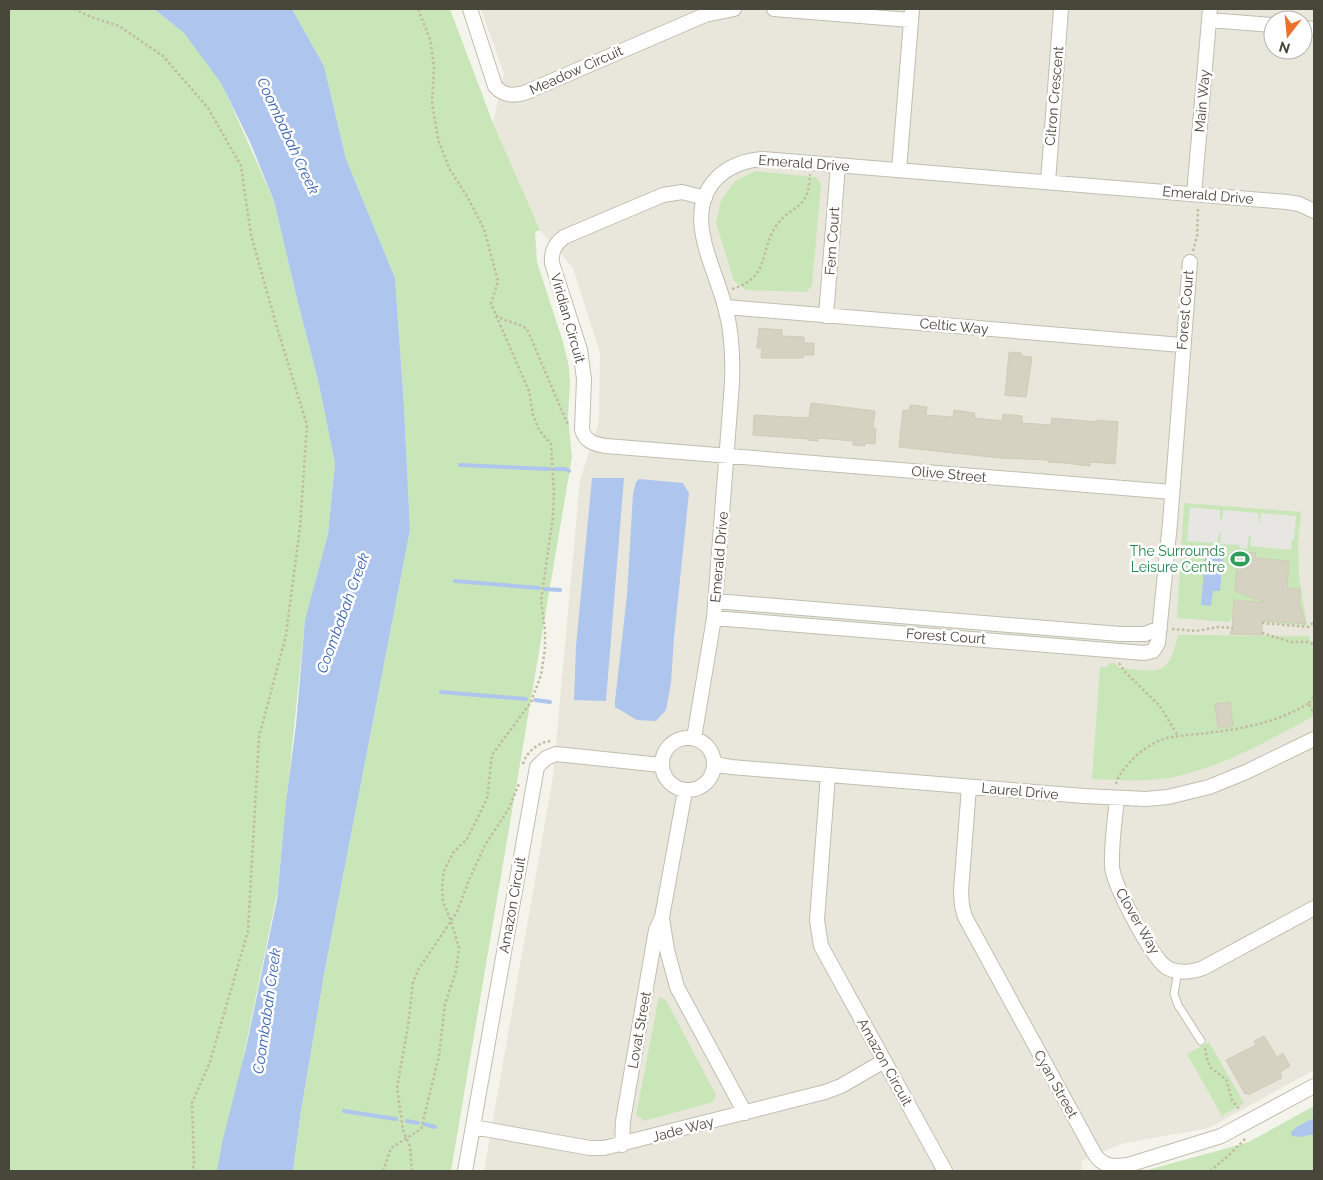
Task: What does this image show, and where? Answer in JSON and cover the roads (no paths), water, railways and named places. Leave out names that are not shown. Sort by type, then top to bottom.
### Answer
[{"type":"street","name":"Meadow Circuit","points":[[470,9],[495,86],[502,92],[512,95],[524,93],[704,15],[734,9]]},
{"type":"street","points":[[774,9],[911,14],[899,170]]},
{"type":"street","name":"Citron Crescent","points":[[1048,182],[1061,9]]},
{"type":"street","points":[[1210,15],[1263,23]]},
{"type":"street","name":"Main Way","points":[[1194,194],[1210,15]]},
{"type":"street","name":"Emerald Drive","points":[[694,738],[714,618],[733,360],[726,307],[702,232],[701,211],[705,198],[718,177],[732,167],[746,161],[763,159],[1287,202],[1299,204],[1314,211]]},
{"type":"street","name":"Fern Court","points":[[826,316],[838,165]]},
{"type":"street","name":"Viridian Circuit","points":[[705,198],[682,192],[660,196],[564,237],[555,245],[552,257],[580,350],[584,379],[582,423],[587,440],[597,445],[727,457]]},
{"type":"street","name":"Forest Court","points":[[714,618],[1144,652],[1154,650],[1166,629],[1172,492],[1182,344],[1190,262]]},
{"type":"street","name":"Celtic Way","points":[[726,307],[1182,344]]},
{"type":"street","name":"Olive Street","points":[[727,457],[1172,492]]},
{"type":"street","name":"Forest Court","points":[[715,601],[1120,634],[1145,634],[1166,629]]},
{"type":"street","points":[[694,738],[705,744],[711,751],[714,764],[713,772],[709,781],[702,787],[685,791],[676,788],[668,782],[661,766],[662,756],[668,746],[676,740],[694,738]]},
{"type":"street","name":"Laurel Drive","points":[[714,764],[970,786],[1116,791],[1146,799],[1168,797],[1209,787],[1233,778],[1314,739]]},
{"type":"street","name":"Amazon Circuit","points":[[465,1171],[536,771],[541,762],[551,755],[661,766]]},
{"type":"street","name":"Amazon Circuit","points":[[828,775],[817,920],[821,946],[945,1171]]},
{"type":"street","name":"Cyan Street","points":[[970,786],[961,891],[965,917],[1094,1154],[1101,1162],[1113,1166],[1128,1165],[1221,1136],[1314,1086]]},
{"type":"street","name":"Lovat Street","points":[[622,1145],[625,1108],[656,930],[662,917],[685,791]]},
{"type":"street","name":"Clover Way","points":[[1116,791],[1112,867],[1118,889],[1157,957],[1166,967],[1178,971]]},
{"type":"street","points":[[1178,971],[1189,972],[1203,968],[1314,908]]},
{"type":"street","name":"Lovat Street","points":[[662,917],[668,957],[677,987],[745,1113]]},
{"type":"street","name":"Jade Way","points":[[473,1127],[590,1148],[604,1148],[622,1145],[832,1090],[884,1061]]},
{"type":"lane","points":[[1178,971],[1174,994],[1178,1005],[1200,1041]]},
{"type":"water","name":"Coombabah Creek","points":[[154,9],[292,9],[324,66],[346,159],[395,278],[410,530],[325,969],[293,1171],[217,1171],[222,1143],[246,1048],[277,899],[286,802],[296,725],[305,620],[328,534],[335,463],[318,380],[274,201],[250,142],[221,83],[184,33]]},
{"type":"water","points":[[592,478],[624,478],[606,701],[574,700],[576,646]]},
{"type":"water","points":[[639,479],[683,483],[689,493],[671,683],[666,710],[656,721],[637,720],[615,707],[627,595],[633,494],[636,482]]},
{"type":"water","points":[[1205,557],[1223,559],[1220,591],[1213,591],[1211,606],[1201,605]]},
{"type":"water","points":[[1314,1118],[1314,1134],[1301,1137],[1292,1136],[1291,1132],[1298,1126]]},
{"type":"waterway","points":[[460,465],[550,469]]},
{"type":"waterway","points":[[555,469],[566,469],[569,471]]},
{"type":"waterway","points":[[455,581],[539,588]]},
{"type":"waterway","points":[[545,589],[560,590]]},
{"type":"waterway","points":[[441,692],[526,699]]},
{"type":"waterway","points":[[535,700],[550,702]]},
{"type":"waterway","points":[[344,1111],[396,1119]]},
{"type":"waterway","points":[[407,1121],[418,1123]]},
{"type":"waterway","points":[[424,1124],[435,1127]]},
{"type":"place","name":"The Surrounds Leisure Centre","points":[[1240,559]]}]
